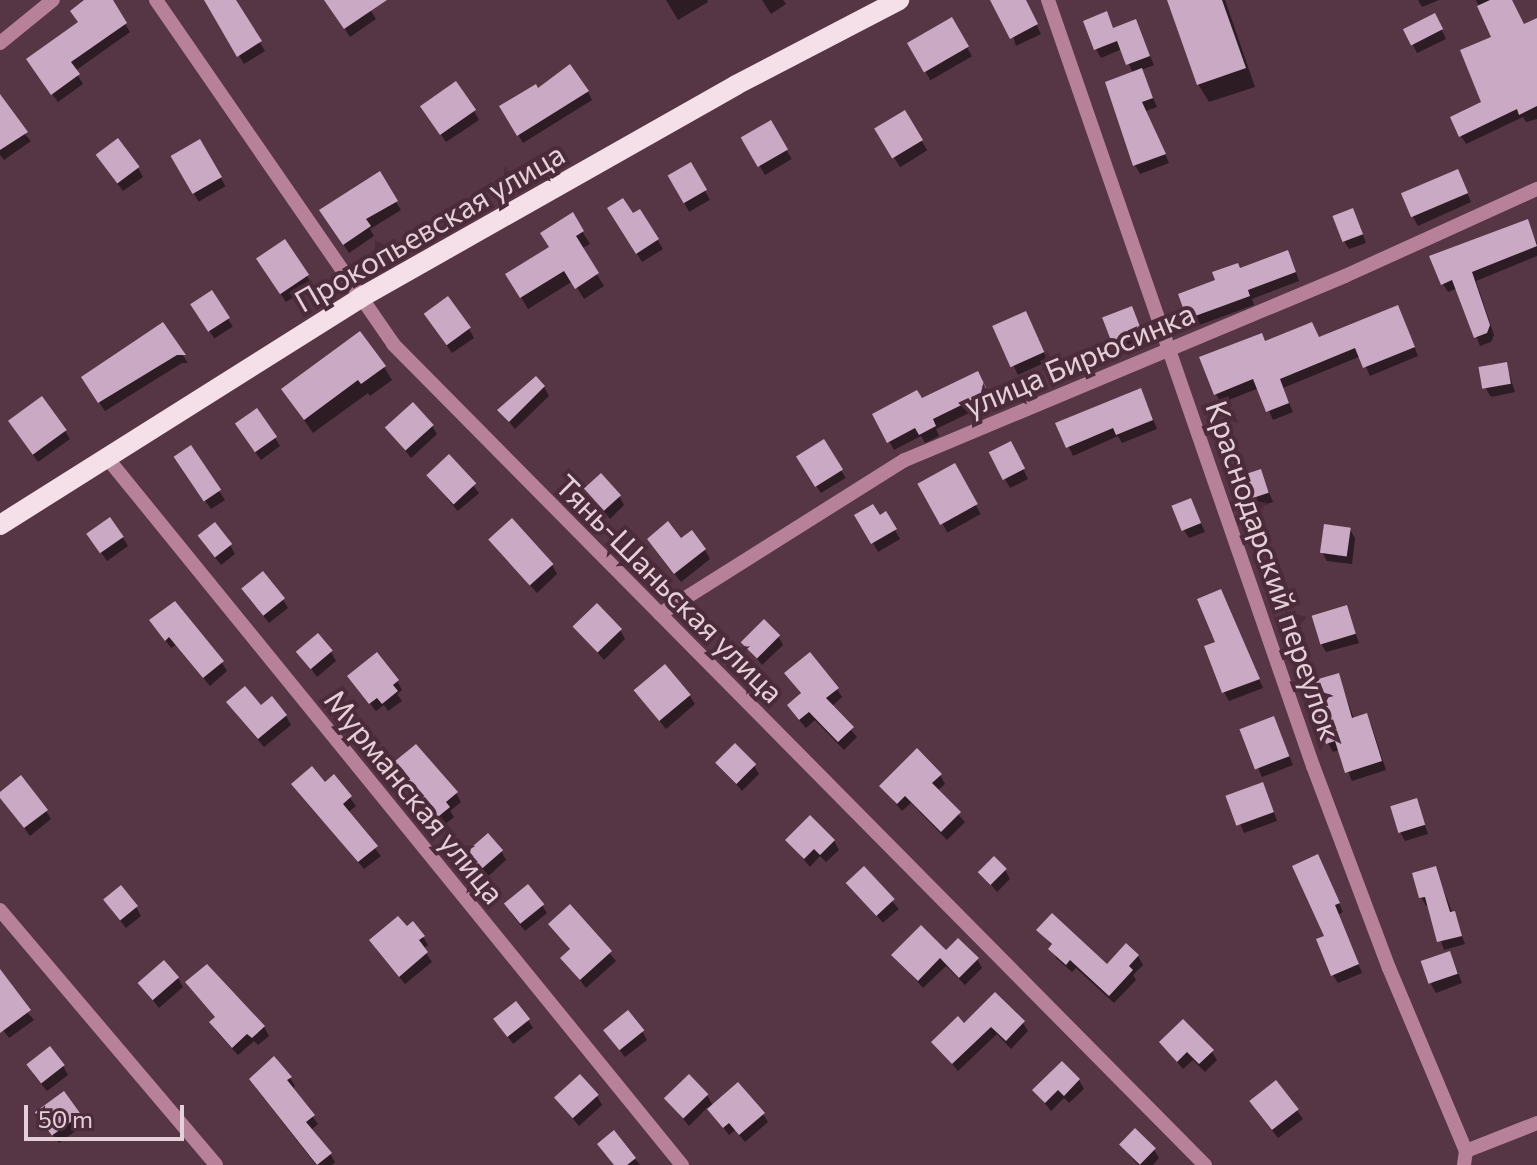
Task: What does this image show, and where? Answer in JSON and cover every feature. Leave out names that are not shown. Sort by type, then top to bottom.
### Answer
[{"type":"main road","name":"Прокопьевская улица","points":[[0,525],[360,298],[736,85],[899,0]]},
{"type":"street","points":[[0,43],[53,0]]},
{"type":"street","name":"Тянь-Шаньская улица","points":[[156,0],[393,344],[1205,1165]]},
{"type":"street","name":"Краснодарский переулок","points":[[1048,0],[1313,766],[1465,1158]]},
{"type":"street","name":"улица Бирюсинка","points":[[660,614],[905,460],[1345,276],[1537,189]]},
{"type":"street","name":"Мурманская улица","points":[[108,459],[682,1165]]},
{"type":"street","points":[[0,910],[216,1165]]},
{"type":"street","points":[[1465,1158],[1537,1123]]},
{"type":"building","points":[[84,0],[113,0],[127,23],[71,62],[80,74],[51,95],[26,59],[78,22],[70,11]]},
{"type":"building","points":[[204,0],[236,0],[262,41],[237,57]]},
{"type":"building","points":[[324,0],[387,0],[344,29]]},
{"type":"building","points":[[990,0],[1026,0],[1038,24],[1010,39]]},
{"type":"building","points":[[1167,0],[1222,0],[1246,68],[1197,85]]},
{"type":"building","points":[[1490,0],[1512,0],[1524,24],[1537,18],[1537,106],[1519,115],[1517,109],[1459,137],[1450,117],[1481,102],[1460,50],[1491,37],[1477,6]]},
{"type":"building","points":[[1107,11],[1113,28],[1136,19],[1150,56],[1126,65],[1117,41],[1094,50],[1083,21]]},
{"type":"building","points":[[1435,13],[1443,29],[1411,45],[1403,29]]},
{"type":"building","points":[[952,17],[969,46],[924,72],[907,43]]},
{"type":"building","points":[[570,64],[589,91],[517,136],[499,106],[536,84],[538,88]]},
{"type":"building","points":[[1142,68],[1153,98],[1142,102],[1166,154],[1133,166],[1105,82]]},
{"type":"building","points":[[456,81],[476,110],[440,135],[420,106]]},
{"type":"building","points":[[0,94],[28,132],[0,150]]},
{"type":"building","points":[[905,110],[923,140],[892,159],[874,129]]},
{"type":"building","points":[[771,120],[788,149],[758,167],[741,138]]},
{"type":"building","points":[[118,138],[140,167],[117,184],[96,155]]},
{"type":"building","points":[[200,139],[222,177],[193,194],[171,156]]},
{"type":"building","points":[[691,162],[707,190],[684,203],[668,176]]},
{"type":"building","points":[[1458,169],[1468,193],[1411,217],[1401,193]]},
{"type":"building","points":[[380,171],[398,201],[366,219],[371,226],[343,245],[319,210]]},
{"type":"building","points":[[623,198],[633,213],[640,209],[659,239],[636,254],[607,208]]},
{"type":"building","points":[[1353,208],[1363,234],[1342,242],[1332,216]]},
{"type":"building","points":[[573,212],[584,231],[576,236],[599,273],[575,289],[564,271],[520,298],[505,274],[549,247],[540,233]]},
{"type":"building","points":[[1528,219],[1537,246],[1472,272],[1490,325],[1487,333],[1474,338],[1452,280],[1441,285],[1429,256]]},
{"type":"building","points":[[285,239],[309,275],[280,294],[256,259]]},
{"type":"building","points":[[1288,250],[1296,272],[1248,290],[1250,296],[1187,319],[1178,294],[1215,280],[1212,272],[1238,263],[1240,268]]},
{"type":"building","points":[[212,290],[230,318],[208,332],[190,304]]},
{"type":"building","points":[[448,296],[471,328],[447,345],[424,314]]},
{"type":"building","points":[[1398,305],[1415,347],[1363,368],[1355,348],[1280,379],[1289,403],[1266,412],[1253,379],[1214,395],[1199,357],[1262,333],[1265,341],[1312,322],[1319,337]]},
{"type":"building","points":[[1132,306],[1141,330],[1111,342],[1102,317]]},
{"type":"building","points":[[1026,311],[1044,352],[1011,367],[992,326]]},
{"type":"building","points":[[163,322],[186,355],[177,355],[98,403],[81,377]]},
{"type":"building","points":[[360,331],[386,366],[361,384],[358,380],[304,420],[281,389]]},
{"type":"building","points":[[1507,362],[1511,384],[1482,389],[1478,367]]},
{"type":"building","points":[[978,371],[988,392],[933,419],[936,426],[919,435],[915,428],[887,443],[872,414],[917,390],[922,398]]},
{"type":"building","points":[[536,376],[545,386],[509,422],[497,410]]},
{"type":"building","points":[[1141,388],[1153,420],[1116,435],[1113,428],[1066,448],[1055,423]]},
{"type":"building","points":[[42,396],[67,430],[33,455],[8,421]]},
{"type":"building","points":[[413,402],[434,425],[406,450],[385,427]]},
{"type":"building","points":[[257,408],[277,437],[255,452],[235,423]]},
{"type":"building","points":[[824,439],[843,470],[815,487],[796,456]]},
{"type":"building","points":[[1011,441],[1025,469],[1003,480],[989,452]]},
{"type":"building","points":[[191,445],[221,490],[204,502],[174,457]]},
{"type":"building","points":[[449,454],[476,483],[454,504],[426,475]]},
{"type":"building","points":[[955,463],[978,504],[940,525],[917,484]]},
{"type":"building","points":[[1261,469],[1269,493],[1250,499],[1242,475]]},
{"type":"building","points":[[601,473],[621,495],[604,511],[584,488]]},
{"type":"building","points":[[1191,498],[1201,523],[1182,531],[1172,506]]},
{"type":"building","points":[[873,504],[880,515],[886,511],[897,529],[871,544],[854,515]]},
{"type":"building","points":[[110,517],[124,537],[100,553],[86,534]]},
{"type":"building","points":[[512,518],[553,564],[530,585],[488,539]]},
{"type":"building","points":[[668,521],[681,538],[692,530],[706,549],[674,574],[647,539]]},
{"type":"building","points":[[215,522],[232,544],[215,558],[198,536]]},
{"type":"building","points":[[1324,524],[1351,528],[1347,556],[1320,553]]},
{"type":"building","points":[[263,571],[285,598],[263,616],[241,589]]},
{"type":"building","points":[[1221,589],[1260,679],[1222,693],[1204,646],[1215,642],[1197,599]]},
{"type":"building","points":[[175,601],[224,661],[203,678],[169,637],[165,641],[149,620]]},
{"type":"building","points":[[597,603],[622,629],[598,653],[573,627]]},
{"type":"building","points":[[1347,605],[1356,634],[1320,645],[1312,616]]},
{"type":"building","points":[[764,619],[780,635],[757,659],[741,642]]},
{"type":"building","points":[[318,633],[333,651],[311,669],[296,652]]},
{"type":"building","points":[[377,652],[399,680],[393,685],[398,691],[382,704],[377,698],[369,704],[347,676]]},
{"type":"building","points":[[810,652],[839,688],[826,698],[854,727],[838,742],[809,712],[799,720],[787,705],[801,693],[784,673]]},
{"type":"building","points":[[665,664],[691,695],[659,721],[634,690]]},
{"type":"building","points":[[1339,673],[1352,718],[1367,713],[1382,761],[1345,773],[1335,741],[1326,744],[1308,682]]},
{"type":"building","points":[[245,686],[261,705],[272,696],[287,715],[258,739],[226,702]]},
{"type":"building","points":[[1274,716],[1289,756],[1255,769],[1239,729]]},
{"type":"building","points":[[735,743],[756,764],[736,784],[715,763]]},
{"type":"building","points":[[416,744],[458,792],[446,802],[450,807],[433,821],[389,766]]},
{"type":"building","points":[[917,748],[942,774],[932,783],[961,812],[941,832],[905,796],[897,804],[879,786]]},
{"type":"building","points":[[312,766],[325,782],[334,774],[352,796],[343,804],[378,846],[358,862],[291,784]]},
{"type":"building","points":[[21,775],[48,810],[24,828],[0,798],[0,792]]},
{"type":"building","points":[[1263,782],[1274,812],[1236,826],[1225,796]]},
{"type":"building","points":[[1417,798],[1425,825],[1398,833],[1390,806]]},
{"type":"building","points":[[810,815],[835,840],[820,855],[814,849],[804,859],[785,840]]},
{"type":"building","points":[[488,833],[503,850],[477,873],[462,856]]},
{"type":"building","points":[[1318,854],[1340,903],[1335,905],[1359,964],[1331,976],[1316,939],[1324,936],[1292,866]]},
{"type":"building","points":[[994,856],[1007,869],[990,885],[978,872]]},
{"type":"building","points":[[864,866],[895,899],[876,916],[846,883]]},
{"type":"building","points":[[1436,866],[1450,912],[1455,911],[1462,936],[1437,942],[1425,897],[1419,898],[1412,873]]},
{"type":"building","points":[[528,884],[544,904],[520,924],[504,904]]},
{"type":"building","points":[[121,885],[138,906],[120,920],[103,899]]},
{"type":"building","points":[[570,904],[612,951],[580,980],[560,958],[570,949],[548,924]]},
{"type":"building","points":[[1052,913],[1107,964],[1126,943],[1139,955],[1129,966],[1133,970],[1109,996],[1070,960],[1066,965],[1048,949],[1052,944],[1036,930]]},
{"type":"building","points":[[398,916],[407,926],[413,921],[425,936],[419,940],[428,952],[399,977],[369,940]]},
{"type":"building","points":[[921,925],[946,950],[958,938],[979,958],[959,978],[940,958],[918,981],[891,955]]},
{"type":"building","points":[[1450,951],[1458,974],[1429,984],[1421,961]]},
{"type":"building","points":[[164,960],[179,977],[153,1000],[138,983]]},
{"type":"building","points":[[207,964],[265,1026],[252,1038],[247,1034],[232,1048],[209,1022],[215,1017],[185,982]]},
{"type":"building","points":[[0,969],[31,1010],[0,1033]]},
{"type":"building","points":[[995,992],[1025,1021],[1006,1041],[991,1027],[952,1064],[931,1042],[958,1016],[964,1023]]},
{"type":"building","points":[[516,1001],[530,1019],[507,1037],[493,1019]]},
{"type":"building","points":[[628,1010],[644,1030],[619,1050],[603,1030]]},
{"type":"building","points":[[1183,1019],[1214,1050],[1199,1064],[1187,1052],[1177,1062],[1159,1042]]},
{"type":"building","points":[[50,1046],[65,1065],[41,1083],[26,1064]]},
{"type":"building","points":[[274,1056],[292,1077],[287,1080],[315,1115],[306,1122],[332,1153],[317,1165],[249,1079]]},
{"type":"building","points":[[1062,1061],[1080,1079],[1064,1096],[1058,1090],[1045,1103],[1032,1090]]},
{"type":"building","points":[[580,1074],[599,1095],[573,1118],[554,1097]]},
{"type":"building","points":[[689,1074],[708,1094],[683,1118],[664,1098]]},
{"type":"building","points":[[1276,1080],[1299,1109],[1272,1130],[1249,1101]]},
{"type":"building","points":[[738,1082],[765,1113],[739,1135],[729,1123],[723,1128],[707,1109]]},
{"type":"building","points":[[64,1091],[81,1114],[52,1136],[35,1112]]},
{"type":"building","points":[[1135,1128],[1156,1148],[1140,1165],[1119,1145]]},
{"type":"building","points":[[614,1130],[636,1158],[627,1165],[614,1165],[597,1144]]}]
